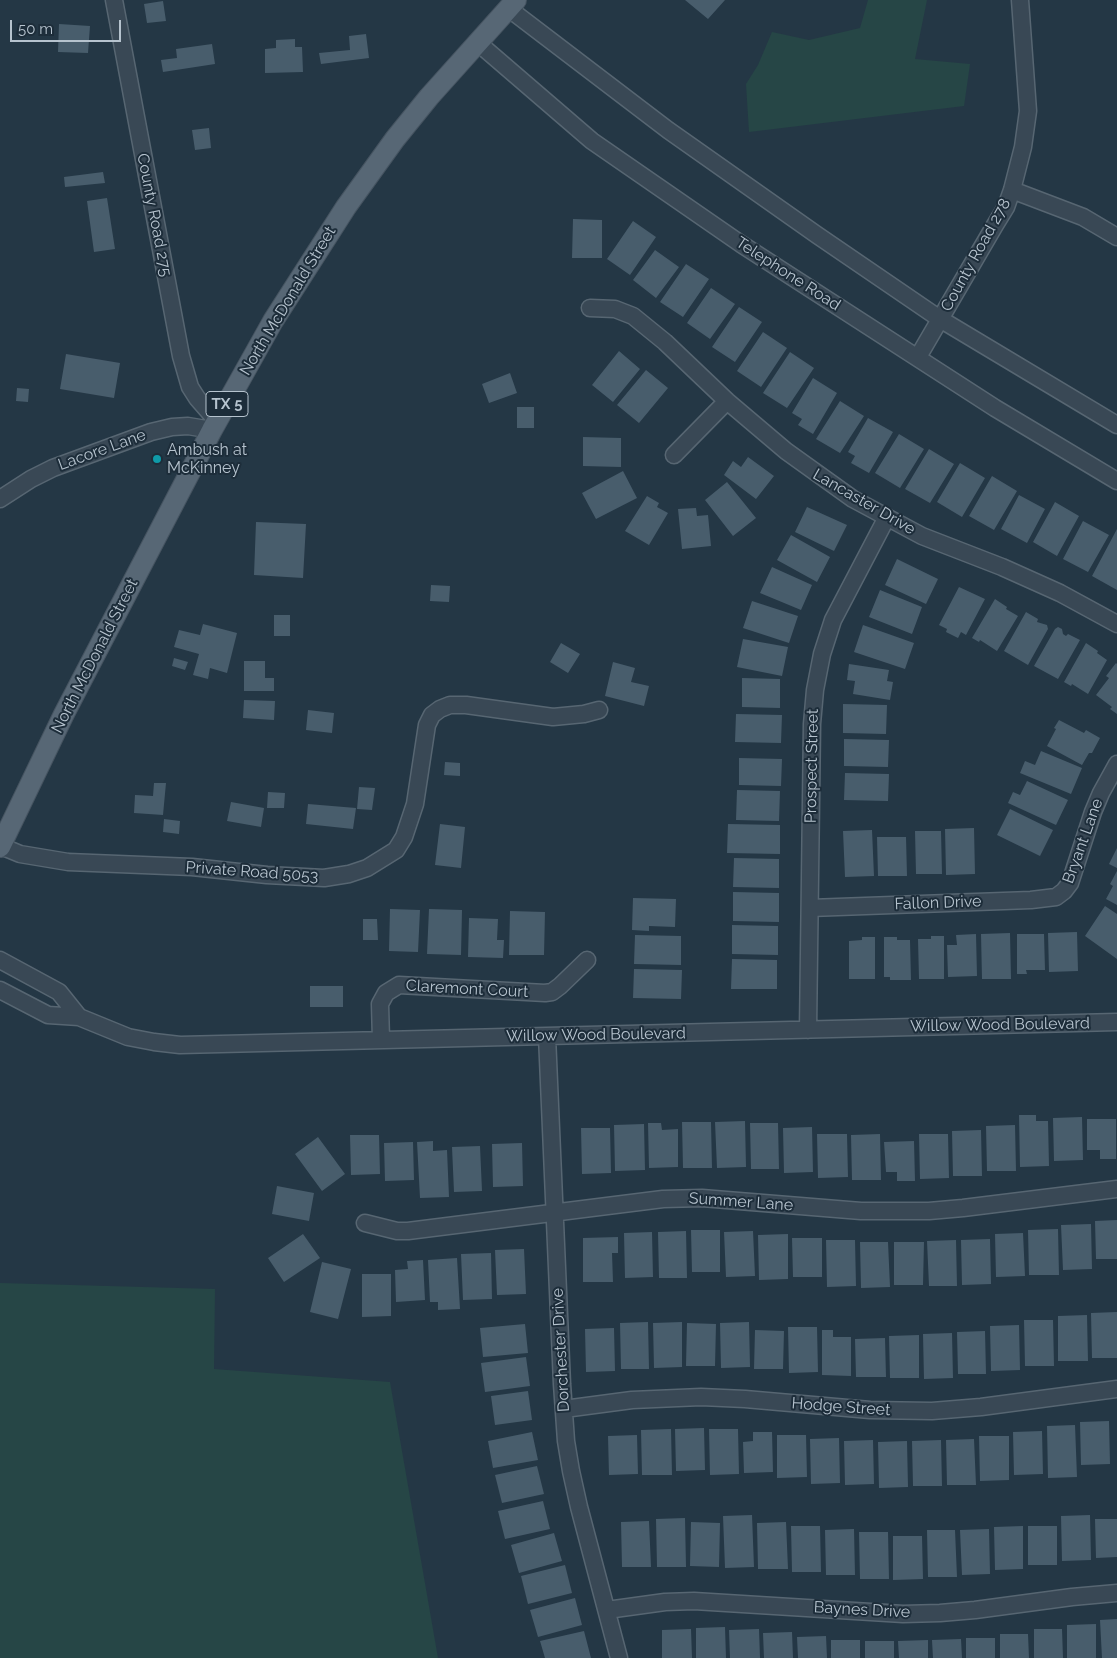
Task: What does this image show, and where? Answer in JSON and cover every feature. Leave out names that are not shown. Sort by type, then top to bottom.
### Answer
[{"type":"main road","name":"North McDonald Street","points":[[0,846],[69,705],[215,426],[273,321],[346,207],[410,120],[512,4]]},
{"type":"street","name":"County Road 275","points":[[114,0],[181,356],[190,387],[215,426]]},
{"type":"street","name":"County Road 278","points":[[918,357],[1006,207],[1012,190],[1023,147],[1028,111],[1020,0]]},
{"type":"street","points":[[512,4],[668,130],[817,235],[940,319],[1117,425]]},
{"type":"street","name":"Telephone Road","points":[[477,42],[592,141],[741,244],[995,408],[1117,481]]},
{"type":"street","points":[[1012,190],[1083,217],[1117,237]]},
{"type":"street","name":"Lancaster Drive","points":[[590,308],[615,309],[633,316],[665,342],[727,402],[801,464],[853,499],[922,536],[1032,580],[1117,624]]},
{"type":"street","points":[[674,455],[727,402]]},
{"type":"street","name":"Lacore Lane","points":[[0,499],[31,479],[53,468],[151,432],[172,427],[215,426]]},
{"type":"street","name":"Prospect Street","points":[[808,1030],[812,724],[815,690],[822,654],[833,620],[887,517]]},
{"type":"street","name":"Private Road 5053","points":[[0,846],[20,854],[68,862],[192,867],[267,875],[324,878],[348,874],[368,868],[396,850],[404,837],[415,804],[426,725],[432,715],[440,708],[450,705],[466,705],[553,717],[584,714],[599,710]]},
{"type":"street","name":"Bryant Lane","points":[[1064,891],[1070,883],[1086,830],[1101,792],[1117,764]]},
{"type":"street","name":"Fallon Drive","points":[[810,908],[1046,899],[1056,897],[1064,891]]},
{"type":"street","points":[[0,960],[59,992],[78,1017]]},
{"type":"street","name":"Claremont Court","points":[[381,1040],[380,1004],[386,993],[400,985],[545,993],[552,992],[560,986],[587,960]]},
{"type":"street","name":"Willow Wood Boulevard","points":[[0,990],[48,1015],[78,1017],[128,1037],[180,1045],[1117,1022]]},
{"type":"street","name":"Dorchester Drive","points":[[547,1036],[553,1212],[564,1409],[571,1471],[620,1658]]},
{"type":"street","name":"Summer Lane","points":[[365,1224],[397,1231],[408,1231],[663,1199],[702,1198],[861,1211],[928,1211],[1117,1189]]},
{"type":"street","name":"Hodge Street","points":[[564,1409],[632,1400],[701,1397],[870,1410],[932,1411],[980,1408],[1117,1389]]},
{"type":"street","name":"Baynes Drive","points":[[606,1610],[664,1602],[694,1601],[885,1613],[940,1613],[1117,1593]]},
{"type":"green space","points":[[868,0],[927,0],[915,59],[970,64],[964,106],[749,132],[746,84],[758,65],[772,32],[809,40],[860,28]]},
{"type":"green space","points":[[0,1283],[215,1289],[214,1369],[390,1382],[438,1658],[0,1658]]},
{"type":"building","points":[[685,0],[725,0],[708,19]]},
{"type":"building","points":[[163,1],[166,21],[147,23],[144,4]]},
{"type":"building","points":[[59,24],[90,26],[88,53],[58,52]]},
{"type":"building","points":[[366,34],[369,58],[321,64],[319,53],[350,50],[349,36]]},
{"type":"building","points":[[295,39],[295,47],[302,47],[303,72],[265,73],[265,49],[276,48],[276,40]]},
{"type":"building","points":[[212,44],[215,64],[163,72],[161,60],[177,58],[176,49]]},
{"type":"building","points":[[209,128],[211,148],[195,150],[192,130]]},
{"type":"building","points":[[103,172],[105,183],[65,187],[64,177]]},
{"type":"building","points":[[107,198],[115,249],[94,252],[87,201]]},
{"type":"building","points":[[573,219],[602,220],[602,258],[572,258]]},
{"type":"building","points":[[633,221],[656,237],[630,275],[607,259]]},
{"type":"building","points":[[655,250],[679,267],[656,298],[633,280]]},
{"type":"building","points":[[686,264],[709,279],[683,317],[660,302]]},
{"type":"building","points":[[711,288],[735,304],[710,339],[687,323]]},
{"type":"building","points":[[739,307],[762,322],[735,362],[712,347]]},
{"type":"building","points":[[763,332],[787,348],[761,387],[737,371]]},
{"type":"building","points":[[619,351],[640,369],[613,402],[592,385]]},
{"type":"building","points":[[790,352],[814,368],[787,408],[763,393]]},
{"type":"building","points":[[66,354],[120,363],[114,398],[60,389]]},
{"type":"building","points":[[646,370],[668,388],[639,423],[617,405]]},
{"type":"building","points":[[510,373],[517,393],[489,403],[482,384]]},
{"type":"building","points":[[813,378],[837,393],[813,434],[798,425],[802,419],[792,413]]},
{"type":"building","points":[[17,388],[29,389],[28,402],[16,401]]},
{"type":"building","points":[[840,401],[864,416],[840,453],[816,439]]},
{"type":"building","points":[[517,407],[534,407],[534,428],[517,428]]},
{"type":"building","points":[[868,418],[893,432],[869,473],[851,463],[855,456],[848,452]]},
{"type":"building","points":[[899,434],[924,449],[900,488],[875,473]]},
{"type":"building","points":[[583,437],[621,438],[621,467],[583,466]]},
{"type":"building","points":[[929,449],[954,464],[930,503],[905,489]]},
{"type":"building","points":[[748,457],[774,476],[756,499],[724,475],[733,461],[741,467]]},
{"type":"building","points":[[960,463],[985,478],[962,517],[937,502]]},
{"type":"building","points":[[623,471],[637,498],[596,519],[582,493]]},
{"type":"building","points":[[992,476],[1017,491],[994,530],[969,516]]},
{"type":"building","points":[[727,482],[756,518],[733,536],[705,500]]},
{"type":"building","points":[[1019,495],[1045,509],[1027,543],[1001,529]]},
{"type":"building","points":[[647,496],[659,503],[657,507],[668,513],[649,545],[625,531]]},
{"type":"building","points":[[1055,502],[1079,516],[1057,556],[1033,542]]},
{"type":"building","points":[[807,507],[847,525],[834,551],[795,532]]},
{"type":"building","points":[[696,508],[697,516],[708,515],[711,546],[682,549],[678,509]]},
{"type":"building","points":[[1083,521],[1109,535],[1088,572],[1063,559]]},
{"type":"building","points":[[256,522],[306,524],[303,578],[254,575]]},
{"type":"building","points":[[1117,529],[1117,590],[1092,576]]},
{"type":"building","points":[[791,535],[830,557],[817,582],[777,560]]},
{"type":"building","points":[[897,559],[938,579],[926,604],[885,585]]},
{"type":"building","points":[[772,567],[812,585],[801,610],[760,593]]},
{"type":"building","points":[[431,585],[450,586],[449,602],[430,601]]},
{"type":"building","points":[[959,587],[985,599],[966,635],[961,632],[958,638],[946,632],[947,629],[939,625]]},
{"type":"building","points":[[880,590],[922,607],[912,634],[869,617]]},
{"type":"building","points":[[995,599],[1007,607],[1006,609],[1018,616],[997,651],[980,640],[979,642],[972,638]]},
{"type":"building","points":[[752,601],[798,616],[789,643],[743,628]]},
{"type":"building","points":[[1026,612],[1038,619],[1037,622],[1047,625],[1048,629],[1028,665],[1004,651]]},
{"type":"building","points":[[274,615],[290,615],[290,636],[274,636]]},
{"type":"building","points":[[203,624],[237,633],[227,673],[210,668],[208,679],[193,675],[199,654],[174,647],[179,630],[200,635]]},
{"type":"building","points":[[863,625],[914,643],[905,669],[854,652]]},
{"type":"building","points":[[1058,627],[1062,629],[1063,634],[1066,636],[1068,634],[1080,640],[1058,679],[1034,666],[1055,629]]},
{"type":"building","points":[[743,639],[788,647],[782,676],[737,667]]},
{"type":"building","points":[[561,643],[580,654],[568,673],[550,662]]},
{"type":"building","points":[[1086,643],[1107,660],[1088,694],[1072,684],[1071,686],[1064,682]]},
{"type":"building","points":[[174,658],[188,662],[185,670],[172,666]]},
{"type":"building","points":[[244,661],[265,661],[265,678],[274,678],[274,691],[244,691]]},
{"type":"building","points":[[613,662],[635,668],[631,682],[649,686],[644,706],[605,696]]},
{"type":"building","points":[[1116,663],[1117,714],[1110,709],[1112,707],[1096,695],[1109,678],[1106,676]]},
{"type":"building","points":[[849,664],[889,670],[887,681],[893,682],[890,700],[853,694],[855,681],[847,680]]},
{"type":"building","points":[[742,678],[780,679],[780,708],[742,707]]},
{"type":"building","points":[[244,700],[275,701],[274,720],[243,718]]},
{"type":"building","points":[[843,704],[887,705],[886,734],[843,733]]},
{"type":"building","points":[[308,710],[334,713],[332,733],[306,730]]},
{"type":"building","points":[[736,714],[782,715],[781,743],[735,742]]},
{"type":"building","points":[[1059,720],[1084,733],[1086,730],[1100,738],[1092,753],[1089,753],[1082,765],[1047,746]]},
{"type":"building","points":[[844,739],[889,740],[888,767],[844,766]]},
{"type":"building","points":[[1041,751],[1082,768],[1071,794],[1020,773],[1025,761],[1035,765]]},
{"type":"building","points":[[739,758],[782,759],[781,786],[739,785]]},
{"type":"building","points":[[445,762],[460,763],[460,776],[444,775]]},
{"type":"building","points":[[845,773],[889,774],[888,801],[844,800]]},
{"type":"building","points":[[1027,781],[1068,800],[1056,825],[1008,803],[1013,792],[1020,795]]},
{"type":"building","points":[[154,783],[166,783],[163,815],[134,813],[135,795],[153,796]]},
{"type":"building","points":[[359,787],[375,788],[372,810],[357,809]]},
{"type":"building","points":[[737,790],[780,791],[779,821],[736,820]]},
{"type":"building","points":[[268,792],[285,793],[284,808],[267,808]]},
{"type":"building","points":[[231,802],[264,808],[261,827],[227,821]]},
{"type":"building","points":[[308,804],[356,808],[353,829],[306,824]]},
{"type":"building","points":[[1010,809],[1053,830],[1040,856],[997,835]]},
{"type":"building","points":[[164,819],[180,821],[179,834],[163,832]]},
{"type":"building","points":[[440,824],[465,827],[461,868],[435,865]]},
{"type":"building","points":[[728,824],[780,825],[780,854],[727,853]]},
{"type":"building","points":[[974,828],[975,874],[946,875],[945,829]]},
{"type":"building","points":[[872,830],[874,876],[845,877],[843,831]]},
{"type":"building","points":[[915,831],[941,831],[942,874],[916,874]]},
{"type":"building","points":[[877,837],[906,837],[907,876],[878,876]]},
{"type":"building","points":[[1117,848],[1117,868],[1109,864]]},
{"type":"building","points":[[734,858],[779,859],[779,888],[733,887]]},
{"type":"building","points":[[1117,871],[1117,905],[1106,899],[1113,886],[1110,884]]},
{"type":"building","points":[[733,892],[779,893],[779,922],[733,921]]},
{"type":"building","points":[[633,898],[676,899],[675,927],[649,926],[649,931],[632,930]]},
{"type":"building","points":[[1105,906],[1117,914],[1117,959],[1085,936]]},
{"type":"building","points":[[390,909],[420,910],[418,952],[389,951]]},
{"type":"building","points":[[429,909],[462,910],[461,955],[427,954]]},
{"type":"building","points":[[510,911],[545,912],[544,955],[509,955]]},
{"type":"building","points":[[469,918],[498,919],[497,940],[504,940],[503,958],[468,957]]},
{"type":"building","points":[[363,919],[377,919],[378,940],[363,940]]},
{"type":"building","points":[[732,925],[778,926],[778,955],[732,954]]},
{"type":"building","points":[[1077,932],[1078,971],[1049,972],[1048,933]]},
{"type":"building","points":[[1010,933],[1011,979],[982,979],[981,934]]},
{"type":"building","points":[[976,934],[977,976],[948,977],[947,945],[957,945],[956,935]]},
{"type":"building","points":[[1017,934],[1044,934],[1045,970],[1026,970],[1027,974],[1017,974]]},
{"type":"building","points":[[635,935],[681,936],[681,965],[634,964]]},
{"type":"building","points":[[931,936],[944,936],[944,979],[919,979],[918,939],[931,939]]},
{"type":"building","points":[[862,937],[875,937],[875,979],[849,979],[849,941],[862,940]]},
{"type":"building","points":[[884,937],[910,940],[911,980],[890,980],[890,977],[884,977]]},
{"type":"building","points":[[732,959],[777,960],[777,989],[731,989]]},
{"type":"building","points":[[634,969],[682,970],[681,999],[633,998]]},
{"type":"building","points":[[310,986],[343,986],[343,1007],[310,1007]]},
{"type":"building","points":[[1019,1115],[1036,1115],[1036,1121],[1048,1121],[1049,1166],[1020,1167]]},
{"type":"building","points":[[1082,1117],[1083,1160],[1054,1161],[1053,1118]]},
{"type":"building","points":[[1087,1119],[1116,1119],[1116,1159],[1100,1159],[1100,1150],[1087,1150]]},
{"type":"building","points":[[745,1121],[746,1167],[717,1168],[715,1122]]},
{"type":"building","points":[[682,1122],[711,1122],[712,1168],[683,1168]]},
{"type":"building","points":[[648,1123],[661,1123],[662,1130],[678,1129],[678,1167],[649,1168]]},
{"type":"building","points":[[750,1123],[778,1123],[779,1169],[751,1169]]},
{"type":"building","points":[[644,1124],[645,1170],[615,1171],[614,1125]]},
{"type":"building","points":[[1015,1125],[1016,1171],[987,1171],[986,1126]]},
{"type":"building","points":[[812,1127],[813,1172],[784,1173],[783,1128]]},
{"type":"building","points":[[581,1128],[610,1128],[611,1173],[582,1174]]},
{"type":"building","points":[[981,1130],[982,1176],[953,1176],[952,1131]]},
{"type":"building","points":[[817,1134],[847,1134],[848,1177],[818,1178]]},
{"type":"building","points":[[880,1134],[881,1180],[852,1180],[851,1135]]},
{"type":"building","points":[[919,1134],[948,1134],[949,1178],[920,1179]]},
{"type":"building","points":[[350,1135],[379,1135],[380,1174],[351,1175]]},
{"type":"building","points":[[318,1137],[345,1174],[322,1191],[295,1154]]},
{"type":"building","points":[[433,1141],[433,1151],[447,1150],[449,1197],[420,1198],[417,1142]]},
{"type":"building","points":[[914,1141],[915,1181],[897,1181],[897,1172],[886,1172],[884,1142]]},
{"type":"building","points":[[413,1142],[414,1180],[385,1181],[384,1143]]},
{"type":"building","points":[[522,1143],[523,1186],[493,1187],[492,1144]]},
{"type":"building","points":[[480,1146],[482,1191],[454,1192],[452,1147]]},
{"type":"building","points":[[277,1186],[314,1193],[309,1221],[272,1214]]},
{"type":"building","points":[[1117,1220],[1117,1259],[1096,1259],[1095,1221]]},
{"type":"building","points":[[1091,1224],[1092,1269],[1063,1270],[1061,1225]]},
{"type":"building","points":[[1058,1229],[1059,1275],[1029,1275],[1028,1230]]},
{"type":"building","points":[[691,1230],[720,1230],[720,1272],[692,1272]]},
{"type":"building","points":[[686,1231],[687,1278],[659,1278],[658,1232]]},
{"type":"building","points":[[753,1231],[755,1276],[726,1277],[724,1232]]},
{"type":"building","points":[[652,1232],[653,1277],[625,1278],[624,1233]]},
{"type":"building","points":[[1023,1233],[1025,1276],[996,1277],[995,1234]]},
{"type":"building","points":[[303,1234],[320,1258],[284,1282],[268,1258]]},
{"type":"building","points":[[788,1234],[788,1279],[759,1280],[758,1235]]},
{"type":"building","points":[[618,1237],[618,1253],[612,1253],[613,1282],[583,1282],[583,1238]]},
{"type":"building","points":[[792,1238],[822,1238],[822,1277],[793,1277]]},
{"type":"building","points":[[990,1239],[991,1284],[962,1285],[961,1240]]},
{"type":"building","points":[[826,1240],[855,1240],[856,1286],[827,1287]]},
{"type":"building","points":[[956,1240],[957,1286],[929,1286],[927,1241]]},
{"type":"building","points":[[860,1242],[888,1242],[890,1287],[861,1288]]},
{"type":"building","points":[[894,1242],[924,1242],[923,1285],[894,1285]]},
{"type":"building","points":[[524,1249],[526,1294],[497,1295],[495,1250]]},
{"type":"building","points":[[491,1253],[492,1299],[463,1300],[461,1254]]},
{"type":"building","points":[[457,1258],[460,1309],[438,1310],[438,1302],[430,1302],[428,1260]]},
{"type":"building","points":[[423,1260],[425,1300],[396,1302],[395,1270],[408,1269],[407,1261]]},
{"type":"building","points":[[322,1262],[351,1269],[338,1319],[310,1312]]},
{"type":"building","points":[[362,1274],[391,1274],[391,1316],[362,1317]]},
{"type":"building","points":[[1117,1312],[1117,1358],[1092,1358],[1091,1313]]},
{"type":"building","points":[[1087,1315],[1088,1361],[1058,1361],[1058,1316]]},
{"type":"building","points":[[1024,1320],[1053,1320],[1054,1366],[1025,1366]]},
{"type":"building","points":[[648,1322],[649,1369],[621,1369],[620,1323]]},
{"type":"building","points":[[682,1322],[682,1367],[654,1368],[653,1323]]},
{"type":"building","points":[[749,1322],[750,1367],[721,1368],[720,1323]]},
{"type":"building","points":[[687,1323],[716,1324],[715,1366],[686,1366]]},
{"type":"building","points":[[525,1324],[528,1353],[483,1357],[480,1328]]},
{"type":"building","points":[[1019,1325],[1020,1370],[991,1371],[990,1326]]},
{"type":"building","points":[[788,1327],[817,1327],[818,1372],[789,1373]]},
{"type":"building","points":[[614,1328],[615,1371],[586,1372],[585,1329]]},
{"type":"building","points":[[755,1330],[784,1331],[783,1369],[754,1369]]},
{"type":"building","points":[[822,1330],[833,1330],[833,1337],[851,1337],[851,1376],[822,1375]]},
{"type":"building","points":[[985,1331],[986,1374],[958,1374],[957,1332]]},
{"type":"building","points":[[952,1333],[953,1378],[924,1379],[923,1334]]},
{"type":"building","points":[[919,1335],[919,1378],[890,1378],[889,1336]]},
{"type":"building","points":[[885,1338],[886,1377],[856,1377],[855,1339]]},
{"type":"building","points":[[526,1357],[530,1386],[485,1392],[481,1363]]},
{"type":"building","points":[[528,1391],[532,1420],[495,1425],[491,1396]]},
{"type":"building","points":[[1109,1421],[1110,1464],[1081,1465],[1080,1422]]},
{"type":"building","points":[[1075,1425],[1077,1477],[1048,1478],[1047,1426]]},
{"type":"building","points":[[704,1428],[705,1470],[676,1471],[675,1429]]},
{"type":"building","points":[[671,1429],[672,1475],[642,1475],[641,1430]]},
{"type":"building","points":[[709,1429],[738,1429],[739,1474],[710,1475]]},
{"type":"building","points":[[1042,1431],[1043,1474],[1014,1475],[1013,1432]]},
{"type":"building","points":[[532,1432],[538,1460],[493,1468],[488,1441]]},
{"type":"building","points":[[753,1432],[772,1432],[773,1472],[744,1473],[743,1442],[753,1441]]},
{"type":"building","points":[[637,1435],[638,1474],[609,1475],[608,1436]]},
{"type":"building","points":[[777,1435],[806,1435],[807,1477],[777,1478]]},
{"type":"building","points":[[979,1436],[1009,1436],[1009,1480],[980,1481]]},
{"type":"building","points":[[839,1438],[840,1483],[811,1484],[810,1439]]},
{"type":"building","points":[[974,1439],[976,1485],[947,1485],[946,1440]]},
{"type":"building","points":[[873,1440],[874,1484],[845,1485],[844,1441]]},
{"type":"building","points":[[941,1440],[942,1486],[913,1486],[912,1441]]},
{"type":"building","points":[[907,1441],[908,1487],[879,1488],[878,1442]]},
{"type":"building","points":[[537,1466],[544,1494],[502,1503],[495,1475]]},
{"type":"building","points":[[543,1501],[550,1529],[505,1539],[498,1511]]},
{"type":"building","points":[[752,1515],[754,1567],[725,1568],[723,1516]]},
{"type":"building","points":[[1090,1515],[1091,1560],[1062,1561],[1061,1516]]},
{"type":"building","points":[[685,1518],[686,1567],[657,1567],[656,1519]]},
{"type":"building","points":[[1095,1519],[1117,1519],[1117,1557],[1096,1558]]},
{"type":"building","points":[[649,1521],[651,1567],[622,1567],[621,1522]]},
{"type":"building","points":[[691,1522],[720,1523],[719,1567],[690,1566]]},
{"type":"building","points":[[786,1522],[788,1569],[758,1569],[757,1523]]},
{"type":"building","points":[[791,1526],[820,1526],[821,1572],[792,1572]]},
{"type":"building","points":[[1023,1526],[1023,1569],[995,1570],[994,1527]]},
{"type":"building","points":[[1028,1526],[1057,1526],[1057,1565],[1028,1565]]},
{"type":"building","points":[[854,1529],[855,1575],[826,1575],[825,1530]]},
{"type":"building","points":[[989,1529],[990,1574],[962,1575],[960,1530]]},
{"type":"building","points":[[927,1530],[955,1530],[957,1577],[928,1577]]},
{"type":"building","points":[[859,1532],[888,1532],[889,1579],[860,1579]]},
{"type":"building","points":[[554,1533],[562,1561],[519,1573],[511,1545]]},
{"type":"building","points":[[893,1536],[922,1536],[923,1579],[893,1580]]},
{"type":"building","points":[[565,1565],[572,1593],[528,1604],[521,1576]]},
{"type":"building","points":[[575,1598],[582,1625],[538,1637],[530,1610]]},
{"type":"building","points":[[1117,1619],[1117,1658],[1102,1658],[1100,1620]]},
{"type":"building","points":[[1096,1624],[1096,1658],[1067,1658],[1067,1625]]},
{"type":"building","points":[[725,1627],[726,1658],[696,1658],[696,1628]]},
{"type":"building","points":[[691,1629],[692,1658],[662,1658],[662,1630]]},
{"type":"building","points":[[759,1629],[760,1658],[730,1658],[729,1630]]},
{"type":"building","points":[[1034,1629],[1062,1629],[1063,1658],[1034,1658]]},
{"type":"building","points":[[584,1631],[591,1658],[545,1658],[540,1641]]},
{"type":"building","points":[[792,1632],[793,1658],[764,1658],[763,1633]]},
{"type":"building","points":[[1000,1634],[1028,1634],[1029,1658],[1000,1658]]},
{"type":"building","points":[[826,1636],[827,1658],[798,1658],[797,1637]]},
{"type":"building","points":[[966,1638],[995,1638],[995,1658],[966,1658]]},
{"type":"building","points":[[961,1639],[962,1658],[933,1658],[932,1640]]},
{"type":"building","points":[[831,1640],[860,1640],[860,1658],[831,1658]]},
{"type":"building","points":[[928,1640],[928,1658],[899,1658],[898,1641]]},
{"type":"building","points":[[865,1641],[894,1641],[894,1658],[865,1658]]},
{"type":"place","name":"Ambush at McKinney","points":[[157,459]]}]
